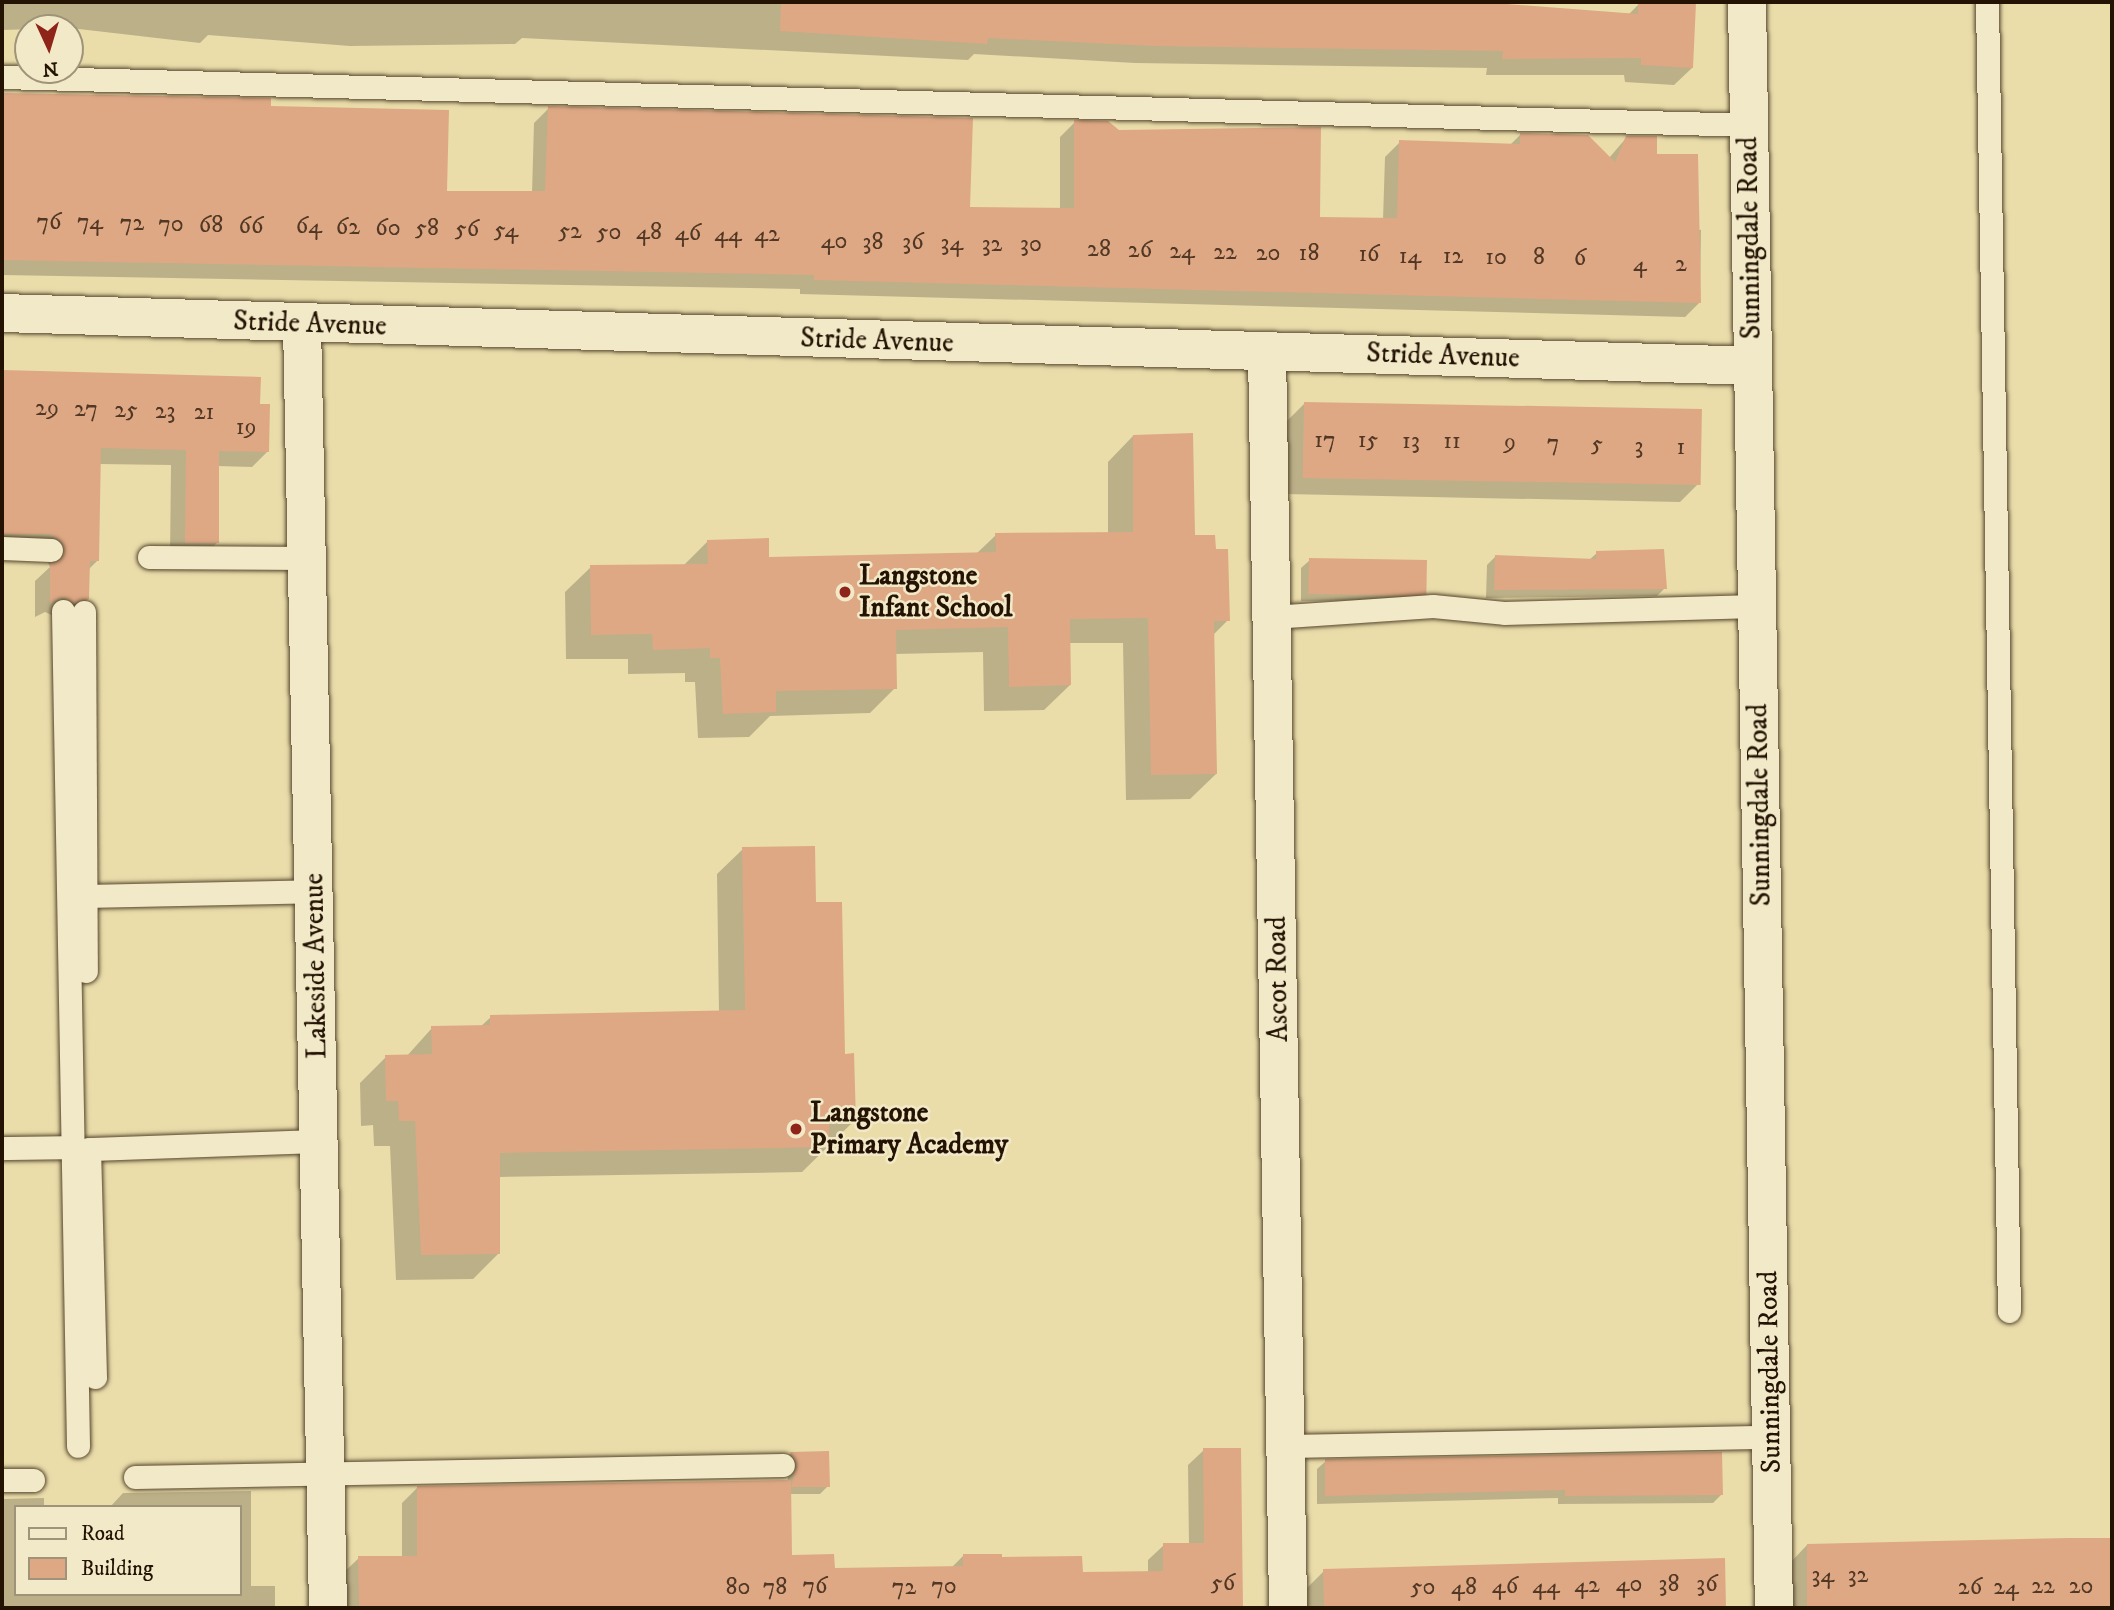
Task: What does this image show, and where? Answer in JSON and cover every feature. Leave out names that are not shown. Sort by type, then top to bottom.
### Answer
[{"type":"street","name":"Sunningdale Road","points":[[1747,2],[1774,1608]]},
{"type":"street","name":"Stride Avenue","points":[[2,313],[1752,366]]},
{"type":"street","name":"Lakeside Avenue","points":[[302,324],[328,1608]]},
{"type":"street","name":"Ascot Road","points":[[1267,351],[1288,1608]]},
{"type":"lane","points":[[1987,2],[2009,1311]]},
{"type":"lane","points":[[2,77],[1749,125]]},
{"type":"lane","points":[[2,548],[51,550]]},
{"type":"lane","points":[[149,557],[308,558]]},
{"type":"lane","points":[[1272,617],[1433,606],[1504,613],[1756,606]]},
{"type":"lane","points":[[78,1446],[70,1147],[74,612],[86,971]]},
{"type":"lane","points":[[84,896],[314,891]]},
{"type":"lane","points":[[95,1377],[89,1149],[320,1141]]},
{"type":"lane","points":[[2,1148],[70,1147]]},
{"type":"lane","points":[[1287,1446],[1771,1437]]},
{"type":"lane","points":[[135,1477],[783,1465]]},
{"type":"lane","points":[[2,1480],[33,1480]]},
{"type":"building","points":[[781,2],[1480,2],[1638,14],[1638,2],[1696,3],[1693,68],[1641,65],[1641,58],[1502,59],[1503,51],[1154,46],[988,38],[987,44],[780,31]]},
{"type":"building","points":[[2,93],[271,98],[271,106],[449,110],[447,191],[545,191],[548,106],[973,118],[970,207],[1074,208],[1074,120],[1108,121],[1119,130],[1321,127],[1320,217],[1397,218],[1399,140],[1520,144],[1520,133],[1588,135],[1615,162],[1626,136],[1657,136],[1657,154],[1698,154],[1701,303],[814,280],[814,275],[2,260]]},
{"type":"building","points":[[2,370],[261,377],[260,404],[270,404],[269,452],[219,451],[219,543],[185,543],[186,450],[101,448],[99,561],[90,561],[89,599],[74,603],[62,597],[50,603],[50,564],[63,557],[63,543],[50,534],[2,534]]},
{"type":"building","points":[[1304,402],[1702,409],[1701,485],[1303,478]]},
{"type":"building","points":[[1193,433],[1195,535],[1215,535],[1216,549],[1228,549],[1230,621],[1214,621],[1217,774],[1151,775],[1148,618],[1070,619],[1071,685],[1009,687],[1008,627],[896,630],[897,689],[776,691],[776,712],[723,714],[720,658],[710,658],[710,648],[653,650],[652,634],[591,635],[590,565],[708,564],[707,540],[769,538],[769,557],[996,552],[995,533],[1133,532],[1133,435]]},
{"type":"building","points":[[1664,549],[1667,589],[1494,590],[1495,555],[1596,559],[1596,551]]},
{"type":"building","points":[[1309,558],[1427,560],[1426,596],[1308,594]]},
{"type":"building","points":[[815,846],[816,902],[842,902],[845,1054],[854,1053],[856,1122],[829,1123],[829,1147],[500,1153],[500,1254],[421,1255],[415,1121],[399,1121],[398,1101],[386,1101],[385,1055],[432,1054],[431,1026],[490,1025],[490,1015],[745,1010],[742,847]]},
{"type":"building","points":[[1203,1448],[1241,1448],[1243,1608],[359,1608],[358,1556],[417,1556],[417,1486],[791,1480],[792,1555],[834,1554],[835,1568],[963,1566],[963,1554],[1002,1554],[1002,1557],[1082,1556],[1083,1572],[1163,1571],[1163,1543],[1204,1543]]},
{"type":"building","points":[[829,1451],[830,1487],[791,1487],[797,1464],[790,1452]]},
{"type":"building","points":[[1722,1452],[1723,1495],[1565,1496],[1565,1490],[1325,1496],[1325,1459]]},
{"type":"building","points":[[2112,1538],[2112,1608],[1807,1608],[1807,1544]]},
{"type":"building","points":[[1725,1558],[1726,1608],[1324,1608],[1323,1569]]},
{"type":"place","name":"Langstone Infant School","points":[[845,592]]},
{"type":"place","name":"Langstone Primary Academy","points":[[796,1129]]}]
